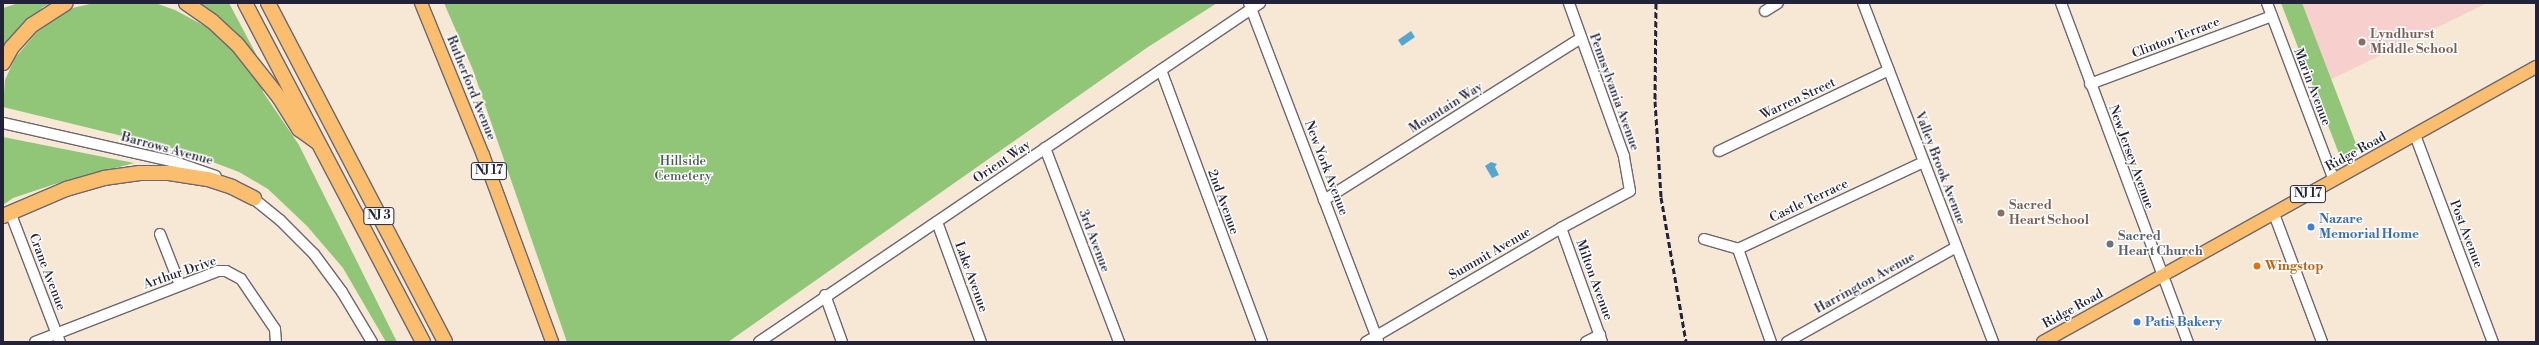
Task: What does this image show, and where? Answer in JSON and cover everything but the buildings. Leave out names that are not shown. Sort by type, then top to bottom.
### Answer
[{"type":"highway","points":[[3,63],[12,47],[32,25],[66,3]]},
{"type":"highway","points":[[179,3],[212,21]]},
{"type":"highway","points":[[186,3],[212,21],[258,69],[286,107],[299,130],[318,142]]},
{"type":"highway","name":"NJ 3","points":[[245,3],[422,342]]},
{"type":"highway","name":"NJ 3","points":[[268,3],[445,342]]},
{"type":"highway","points":[[6,214],[78,185],[140,173],[164,173],[203,178],[232,187],[254,198]]},
{"type":"main road","name":"Rutherford Avenue","points":[[422,3],[483,155],[552,342]]},
{"type":"main road","name":"Ridge Road","points":[[2043,342],[2536,67]]},
{"type":"street","name":"Orient Way","points":[[759,342],[825,295],[937,222],[1161,70],[1250,6],[1260,3]]},
{"type":"street","name":"Pennsylvania Avenue","points":[[1569,3],[1624,156],[1630,191]]},
{"type":"street","points":[[1765,11],[1778,3]]},
{"type":"street","name":"Valley Brook Avenue","points":[[1862,3],[1993,342]]},
{"type":"street","name":"New Jersey Avenue","points":[[2061,3],[2161,276],[2188,342]]},
{"type":"street","name":"Marin Avenue","points":[[2267,3],[2334,180]]},
{"type":"street","name":"New York Avenue","points":[[1250,6],[1377,339]]},
{"type":"street","name":"Clinton Terrace","points":[[2090,84],[2272,16]]},
{"type":"street","name":"Mountain Way","points":[[1324,200],[1581,38]]},
{"type":"street","name":"2nd Avenue","points":[[1161,70],[1262,342]]},
{"type":"street","name":"Warren Street","points":[[1719,151],[1888,70]]},
{"type":"street","name":"Barrows Avenue","points":[[3,123],[184,165],[223,180],[254,198],[280,220],[314,254],[342,292],[372,342]]},
{"type":"street","name":"Post Avenue","points":[[2415,135],[2492,342]]},
{"type":"street","name":"3rd Avenue","points":[[1045,148],[1118,342]]},
{"type":"street","name":"Castle Terrace","points":[[1738,249],[1924,162]]},
{"type":"street","name":"Summit Avenue","points":[[1366,342],[1377,339],[1561,228],[1630,191]]},
{"type":"street","name":"Crane Avenue","points":[[6,214],[58,338]]},
{"type":"street","points":[[2274,214],[2322,342]]},
{"type":"street","name":"Lake Avenue","points":[[937,222],[981,342]]},
{"type":"street","name":"Milton Avenue","points":[[1561,228],[1601,338]]},
{"type":"street","points":[[160,234],[180,285]]},
{"type":"street","points":[[1704,239],[1738,249],[1771,342]]},
{"type":"street","name":"Harrington Avenue","points":[[1787,342],[1956,247]]},
{"type":"street","name":"Arthur Drive","points":[[35,342],[58,338],[180,285],[218,271],[233,273],[241,279],[275,329],[276,342]]},
{"type":"street","points":[[825,295],[842,342]]},
{"type":"street","points":[[1586,342],[1601,338]]},
{"type":"shaded area","name":"Lyndhurst Middle School","points":[[2302,3],[2487,3],[2330,80]]},
{"type":"green space","points":[[19,3],[51,3],[43,7],[12,36],[3,48],[3,8]]},
{"type":"green space","points":[[94,3],[155,3],[175,10],[216,32],[261,80],[263,92],[299,145],[397,342],[386,342],[343,268],[307,226],[268,189],[239,172],[184,151],[3,107],[5,80],[15,58],[37,32],[68,9]]},
{"type":"green space","points":[[196,3],[229,3],[257,56],[226,24]]},
{"type":"green space","name":"Hillside Cemetery","points":[[444,3],[1217,3],[1148,47],[728,342],[567,342],[473,70]]},
{"type":"green space","points":[[2281,3],[2302,3],[2358,149],[2341,159]]},
{"type":"green space","points":[[3,137],[134,163],[55,184],[13,198],[3,205]]},
{"type":"water","points":[[1411,31],[1415,37],[1402,46],[1398,40]]},
{"type":"water","points":[[1491,162],[1497,164],[1495,167],[1499,175],[1492,178],[1485,166]]},
{"type":"railway","points":[[1656,3],[1655,101],[1661,197],[1686,342]]},
{"type":"place","name":"Lyndhurst Middle School","points":[[2362,42]]},
{"type":"place","name":"Sacred Heart School","points":[[2001,213]]},
{"type":"place","name":"Nazare Memorial Home","points":[[2311,227]]},
{"type":"place","name":"Sacred Heart Church","points":[[2110,244]]},
{"type":"place","name":"Wingstop","points":[[2257,266]]},
{"type":"place","name":"Patis Bakery","points":[[2137,322]]}]
